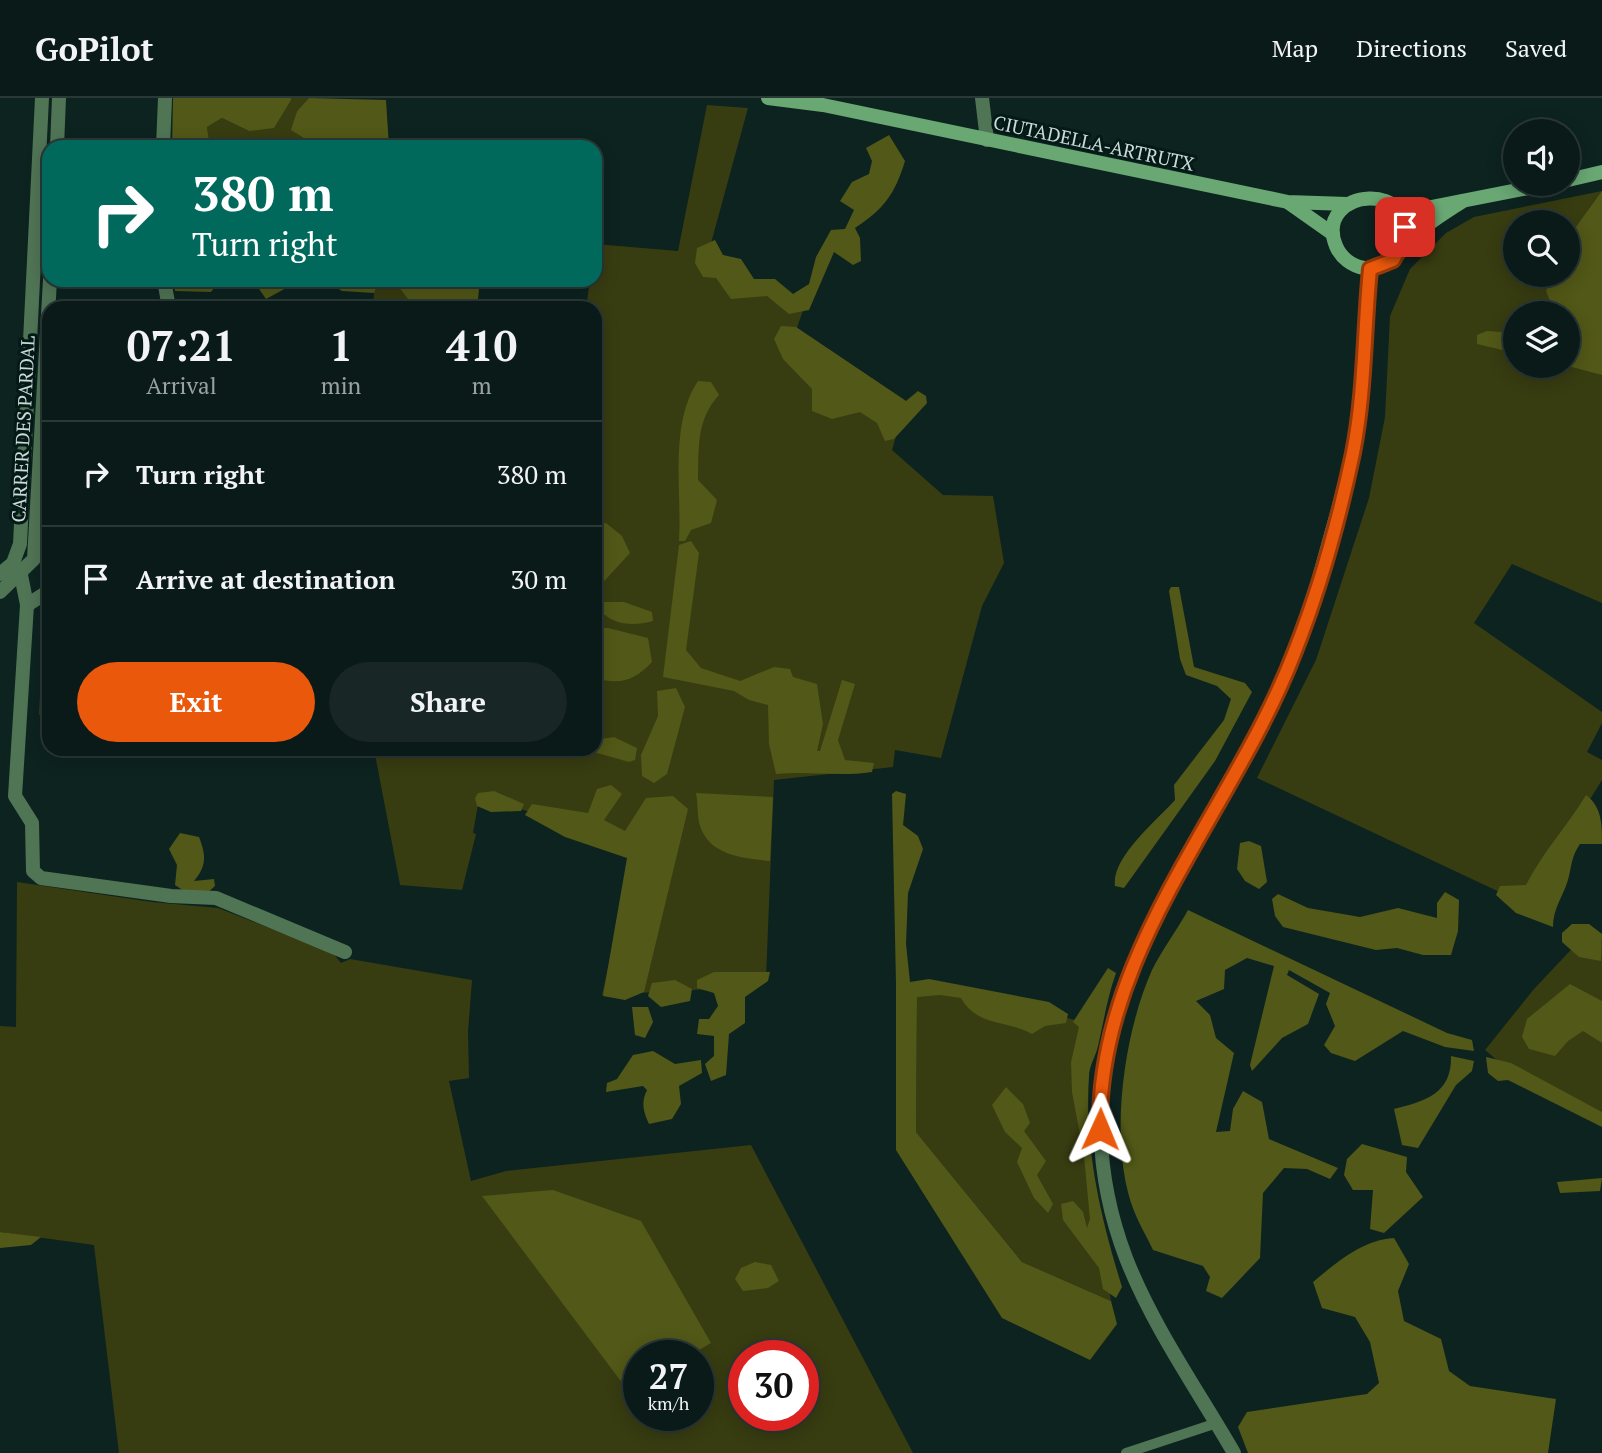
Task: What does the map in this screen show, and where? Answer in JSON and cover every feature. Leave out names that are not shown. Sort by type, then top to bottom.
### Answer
[{"type":"main road","name":"CIUTADELLA-ARTRUTX","points":[[768,98],[823,105],[1288,202]]},
{"type":"main road","points":[[1580,177],[1602,172]]},
{"type":"main road","points":[[1288,202],[1347,205],[1366,197],[1377,197],[1393,206],[1421,209],[1503,193]]},
{"type":"main road","points":[[1347,205],[1335,223],[1336,245],[1349,262],[1370,269],[1393,260],[1421,230],[1463,201]]},
{"type":"main road","points":[[1288,202],[1334,234]]},
{"type":"main road","points":[[1393,206],[1405,227],[1401,250]]},
{"type":"street","name":"CARRER DES PARDAL","points":[[42,98],[17,569],[27,605],[15,796],[32,823],[33,871],[41,878],[172,896],[216,898],[345,952]]},
{"type":"street","points":[[57,140],[59,98]]},
{"type":"street","points":[[163,140],[165,98]]},
{"type":"street","points":[[982,98],[987,139]]},
{"type":"street","points":[[1234,1453],[1157,1322],[1123,1247],[1105,1181],[1100,1147],[1102,1077],[1123,990],[1142,946],[1275,698],[1307,616],[1353,453],[1370,269]]},
{"type":"street","points":[[29,361],[42,362]]},
{"type":"street","name":"CARRER DES PARDAL","points":[[17,569],[34,559],[42,438]]},
{"type":"street","points":[[0,575],[17,569]]},
{"type":"street","points":[[0,592],[17,569]]},
{"type":"street","points":[[27,605],[42,595]]},
{"type":"lane","points":[[1126,1453],[1217,1423]]},
{"type":"green space","points":[[173,98],[291,98],[274,128],[249,131],[222,118],[207,127],[209,140],[172,140]]},
{"type":"green space","points":[[291,98],[309,98],[297,111],[292,130],[307,140],[209,140],[207,127],[222,118],[249,131]]},
{"type":"green space","points":[[309,98],[386,100],[389,140],[307,140],[291,130],[297,111]]},
{"type":"green space","points":[[707,105],[748,108],[708,254],[804,307],[797,328],[906,401],[892,450],[943,495],[993,496],[1004,563],[982,606],[941,758],[895,750],[893,767],[774,780],[766,978],[710,989],[602,995],[634,848],[518,808],[479,799],[473,833],[476,834],[462,890],[400,885],[375,756],[602,756],[602,301],[587,301],[589,287],[602,287],[602,245],[678,251]]},
{"type":"green space","points":[[889,135],[905,161],[897,183],[881,207],[855,228],[860,238],[861,261],[853,265],[834,252],[809,310],[789,314],[767,296],[731,299],[716,278],[703,277],[695,263],[697,248],[715,240],[723,255],[741,259],[754,279],[775,279],[793,294],[809,284],[816,257],[831,230],[845,229],[854,210],[840,201],[852,182],[869,174],[872,161],[866,148]]},
{"type":"green space","points":[[1602,191],[1602,603],[1512,564],[1474,623],[1602,712],[1602,723],[1587,752],[1602,760],[1602,780],[1525,904],[1257,778],[1316,660],[1369,498],[1385,417],[1390,316],[1410,269],[1446,233],[1474,217],[1503,211],[1503,287],[1580,287],[1580,210],[1508,210]]},
{"type":"green space","points":[[1602,191],[1602,375],[1580,369],[1580,301],[1550,301],[1546,291],[1548,287],[1580,287],[1580,221]]},
{"type":"green space","points":[[174,287],[215,287],[211,292],[175,291]]},
{"type":"green space","points":[[258,287],[288,287],[266,299]]},
{"type":"green space","points":[[335,287],[377,287],[374,293],[342,291]]},
{"type":"green space","points":[[377,287],[442,287],[442,301],[373,301]]},
{"type":"green space","points":[[399,287],[479,287],[476,301],[410,301]]},
{"type":"green space","points":[[781,326],[796,327],[906,401],[918,391],[926,396],[927,403],[894,439],[885,441],[877,423],[860,412],[832,419],[812,411],[812,389],[783,359],[774,339]]},
{"type":"green space","points":[[1487,331],[1503,332],[1503,350],[1477,344],[1477,335]]},
{"type":"green space","points":[[698,381],[711,382],[719,395],[706,414],[700,435],[698,480],[717,500],[711,523],[691,530],[685,541],[679,541],[680,437],[689,398]]},
{"type":"green space","points":[[606,523],[622,536],[630,553],[602,583],[602,524]]},
{"type":"green space","points":[[691,541],[699,553],[686,650],[701,668],[740,681],[774,667],[790,669],[793,677],[817,684],[823,724],[817,751],[820,751],[842,680],[855,684],[838,740],[845,760],[874,763],[872,772],[776,774],[769,744],[768,705],[749,700],[734,691],[663,677],[679,545]]},
{"type":"green space","points":[[1171,587],[1179,587],[1194,667],[1245,683],[1252,692],[1215,761],[1124,888],[1115,886],[1120,864],[1136,840],[1175,800],[1174,785],[1224,720],[1231,699],[1217,686],[1186,675],[1180,659],[1169,591]]},
{"type":"green space","points":[[602,602],[624,602],[652,612],[653,621],[632,624],[618,622],[602,612]]},
{"type":"green space","points":[[602,628],[648,638],[652,662],[633,677],[612,681],[602,679]]},
{"type":"green space","points":[[42,653],[42,715],[39,715]]},
{"type":"green space","points":[[676,688],[685,707],[667,774],[654,783],[642,776],[641,755],[658,716],[657,691]]},
{"type":"green space","points":[[614,737],[637,748],[635,760],[629,762],[602,754],[602,739]]},
{"type":"green space","points":[[611,785],[622,794],[604,820],[625,831],[646,798],[673,796],[688,809],[644,992],[625,1000],[603,996],[627,858],[565,837],[525,815],[532,804],[588,813],[597,789]]},
{"type":"green space","points":[[494,791],[524,804],[521,811],[491,812],[477,806],[475,798],[478,793]]},
{"type":"green space","points":[[896,791],[906,794],[903,825],[918,836],[923,849],[908,893],[906,944],[910,982],[929,979],[1049,1002],[1068,1014],[1066,1023],[1045,1026],[1032,1034],[975,1014],[961,998],[940,995],[917,997],[916,1132],[1022,1262],[1111,1301],[1117,1324],[1090,1360],[1002,1318],[896,1150],[892,794]]},
{"type":"green space","points":[[696,793],[773,797],[770,861],[729,854],[711,844],[700,826]]},
{"type":"green space","points":[[1586,795],[1598,811],[1602,844],[1580,844],[1577,849],[1553,927],[1516,913],[1496,895],[1500,886],[1526,885]]},
{"type":"green space","points":[[180,833],[199,837],[204,860],[194,881],[214,879],[215,886],[206,894],[187,893],[175,885],[177,865],[169,849]]},
{"type":"green space","points":[[1249,841],[1261,846],[1267,882],[1259,889],[1245,881],[1237,869],[1240,843]]},
{"type":"green space","points":[[17,882],[152,902],[218,908],[333,953],[341,963],[350,959],[472,980],[468,1032],[469,1078],[449,1081],[471,1181],[506,1171],[751,1145],[913,1453],[119,1453],[94,1245],[0,1232],[0,1026],[16,1027]]},
{"type":"green space","points":[[1445,892],[1459,900],[1458,931],[1451,955],[1423,955],[1397,948],[1376,950],[1283,927],[1275,916],[1272,899],[1278,894],[1308,908],[1360,917],[1398,908],[1437,918],[1437,903]]},
{"type":"green space","points":[[1188,910],[1447,1033],[1472,1040],[1474,1051],[1445,1047],[1403,1031],[1355,1061],[1331,1053],[1324,1045],[1335,1026],[1326,1004],[1330,993],[1289,970],[1287,975],[1319,994],[1308,1024],[1282,1038],[1252,1071],[1250,1065],[1274,966],[1247,958],[1225,970],[1224,989],[1196,1001],[1210,1015],[1216,1038],[1234,1053],[1216,1132],[1230,1131],[1233,1109],[1243,1091],[1262,1102],[1269,1139],[1338,1168],[1330,1179],[1307,1169],[1284,1168],[1263,1193],[1260,1258],[1222,1298],[1206,1291],[1210,1277],[1203,1266],[1153,1250],[1134,1211],[1126,1184],[1122,1154],[1122,1090],[1133,1026],[1152,970]]},
{"type":"green space","points":[[1572,924],[1589,924],[1602,934],[1601,961],[1579,957],[1562,942],[1562,933]]},
{"type":"green space","points":[[1584,936],[1602,944],[1602,1122],[1519,1079],[1485,1050],[1534,989]]},
{"type":"green space","points":[[1108,968],[1116,973],[1089,1072],[1088,1103],[1096,1183],[1122,1287],[1116,1298],[1103,1289],[1099,1268],[1063,1220],[1061,1204],[1073,1201],[1083,1212],[1087,1228],[1090,1219],[1084,1156],[1072,1092],[1071,1062],[1079,1027],[1073,1022]]},
{"type":"green space","points":[[714,972],[770,972],[768,981],[745,997],[745,1023],[729,1034],[726,1075],[711,1081],[705,1064],[714,1056],[714,1036],[697,1034],[699,1019],[709,1019],[718,1006],[714,993],[697,988],[697,980]]},
{"type":"green space","points":[[675,980],[692,989],[690,1001],[661,1007],[648,996],[652,983]]},
{"type":"green space","points":[[917,982],[1084,1022],[1074,1070],[1111,1301],[1022,1262],[916,1132]]},
{"type":"green space","points":[[1570,984],[1602,1001],[1602,1043],[1583,1031],[1568,1041],[1555,1056],[1529,1049],[1522,1037],[1527,1019]]},
{"type":"green space","points":[[632,1007],[648,1007],[653,1022],[645,1038],[635,1035]]},
{"type":"green space","points":[[653,1051],[675,1064],[701,1060],[702,1073],[679,1086],[681,1104],[672,1119],[649,1124],[644,1107],[647,1090],[643,1086],[606,1092],[607,1083],[617,1079],[633,1055]]},
{"type":"green space","points":[[1451,1056],[1474,1061],[1472,1071],[1456,1085],[1418,1148],[1402,1145],[1394,1109],[1426,1099],[1442,1087],[1450,1069]]},
{"type":"green space","points":[[1486,1057],[1511,1063],[1602,1112],[1602,1127],[1508,1080],[1498,1081],[1488,1073]]},
{"type":"green space","points":[[1006,1087],[1023,1104],[1030,1123],[1024,1131],[1046,1161],[1037,1175],[1053,1204],[1048,1213],[1034,1198],[1017,1162],[1022,1148],[1005,1132],[992,1105]]},
{"type":"green space","points":[[1362,1144],[1407,1157],[1406,1172],[1423,1197],[1384,1233],[1370,1229],[1373,1190],[1353,1190],[1344,1175],[1347,1159]]},
{"type":"green space","points":[[1602,1178],[1600,1191],[1560,1193],[1557,1182]]},
{"type":"green space","points":[[553,1190],[641,1221],[709,1340],[623,1340],[623,1384],[482,1196]]},
{"type":"green space","points":[[0,1232],[41,1237],[31,1245],[0,1248]]},
{"type":"green space","points":[[1394,1238],[1409,1264],[1398,1291],[1404,1321],[1441,1339],[1449,1371],[1470,1386],[1556,1399],[1548,1453],[1248,1453],[1238,1427],[1247,1412],[1367,1394],[1379,1383],[1370,1342],[1355,1317],[1322,1308],[1313,1282],[1360,1248]]},
{"type":"green space","points":[[755,1262],[771,1265],[779,1281],[768,1288],[743,1291],[735,1279],[741,1268]]},
{"type":"route","points":[[1100,1129],[1102,1077],[1109,1039],[1123,990],[1170,891],[1275,698],[1311,604],[1353,453],[1370,269],[1382,267],[1393,260],[1401,250],[1405,227]]}]
